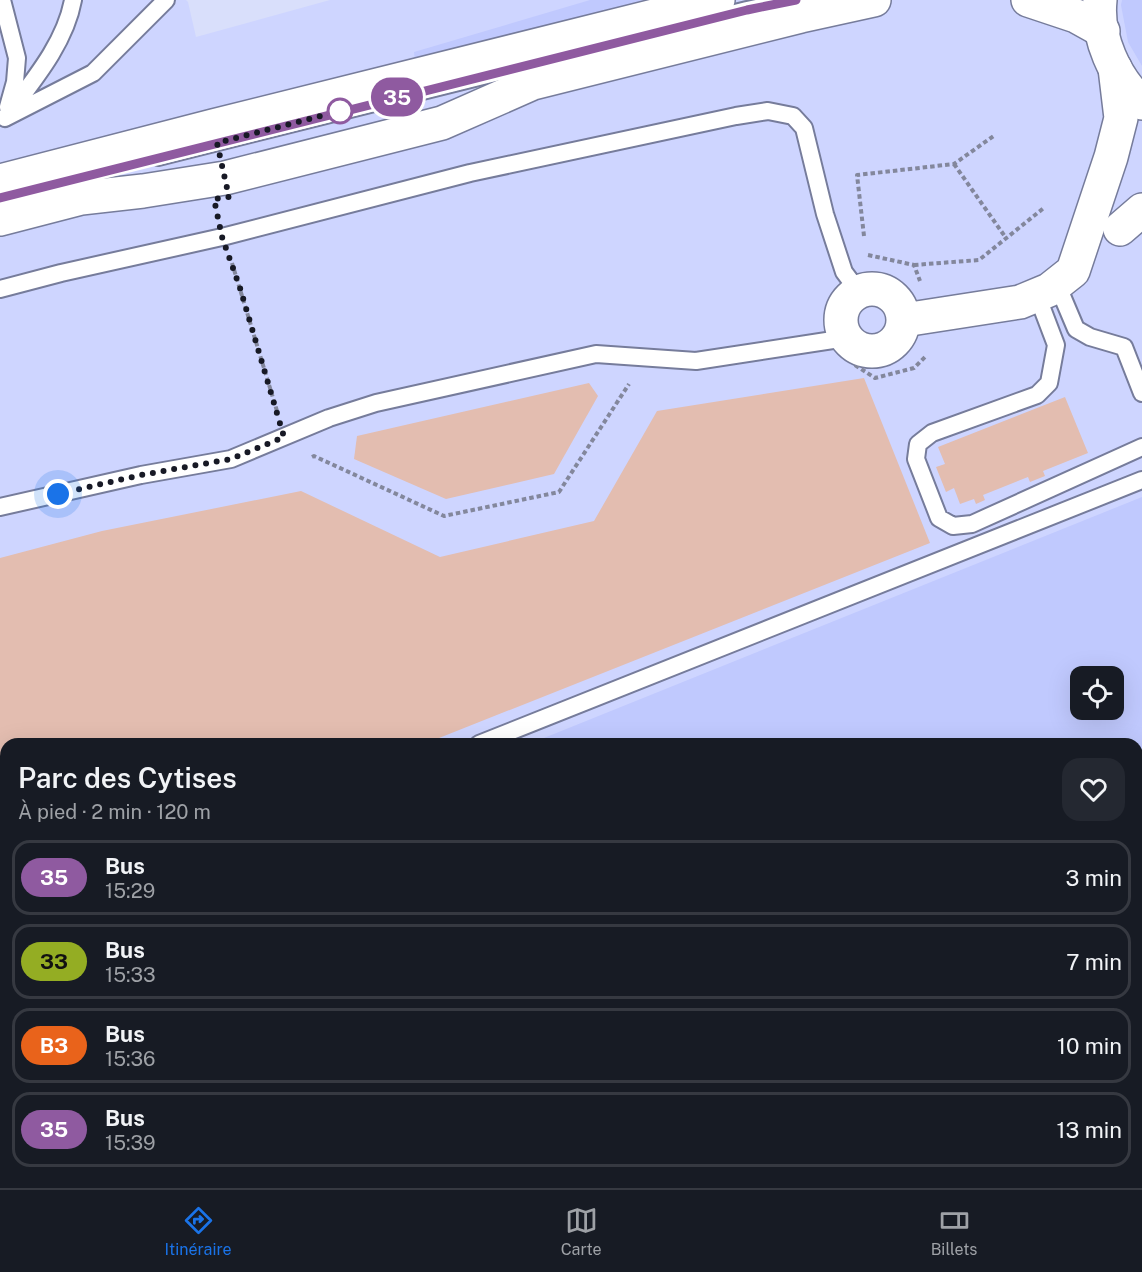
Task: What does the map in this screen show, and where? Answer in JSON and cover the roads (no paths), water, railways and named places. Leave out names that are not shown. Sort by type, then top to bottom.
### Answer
[{"type":"street","points":[[0,181],[718,0]]},
{"type":"street","points":[[0,219],[81,198],[225,178],[442,123],[533,83],[874,0]]},
{"type":"street","points":[[904,320],[1020,302],[1056,283],[1112,157],[1121,118],[1115,68],[1101,16],[1076,16],[1028,0]]},
{"type":"street","points":[[1115,68],[1133,95],[1142,103]]},
{"type":"street","points":[[870,289],[890,294],[902,310],[904,320],[898,338],[882,350],[847,350],[841,317],[850,298],[859,292],[870,289]]},
{"type":"lane","points":[[2,0],[17,58],[15,82],[3,119]]},
{"type":"lane","points":[[3,119],[47,61],[71,13],[73,0]]},
{"type":"lane","points":[[3,119],[93,74],[166,0]]},
{"type":"lane","points":[[82,177],[747,10],[795,0]]},
{"type":"lane","points":[[0,289],[222,237],[470,173],[768,111],[794,116],[804,128],[825,214],[844,272],[859,292]]},
{"type":"lane","points":[[0,198],[49,185]]},
{"type":"lane","points":[[1056,283],[1076,329],[1090,337],[1124,347],[1142,393]]},
{"type":"lane","points":[[1056,283],[1056,345],[1049,383],[1037,394],[932,433],[918,444],[916,459],[939,518],[953,526],[972,524],[1142,447]]},
{"type":"lane","points":[[0,507],[141,475],[231,459],[329,418],[376,403],[596,354],[696,362],[847,350]]},
{"type":"lane","points":[[494,738],[1142,480]]}]
